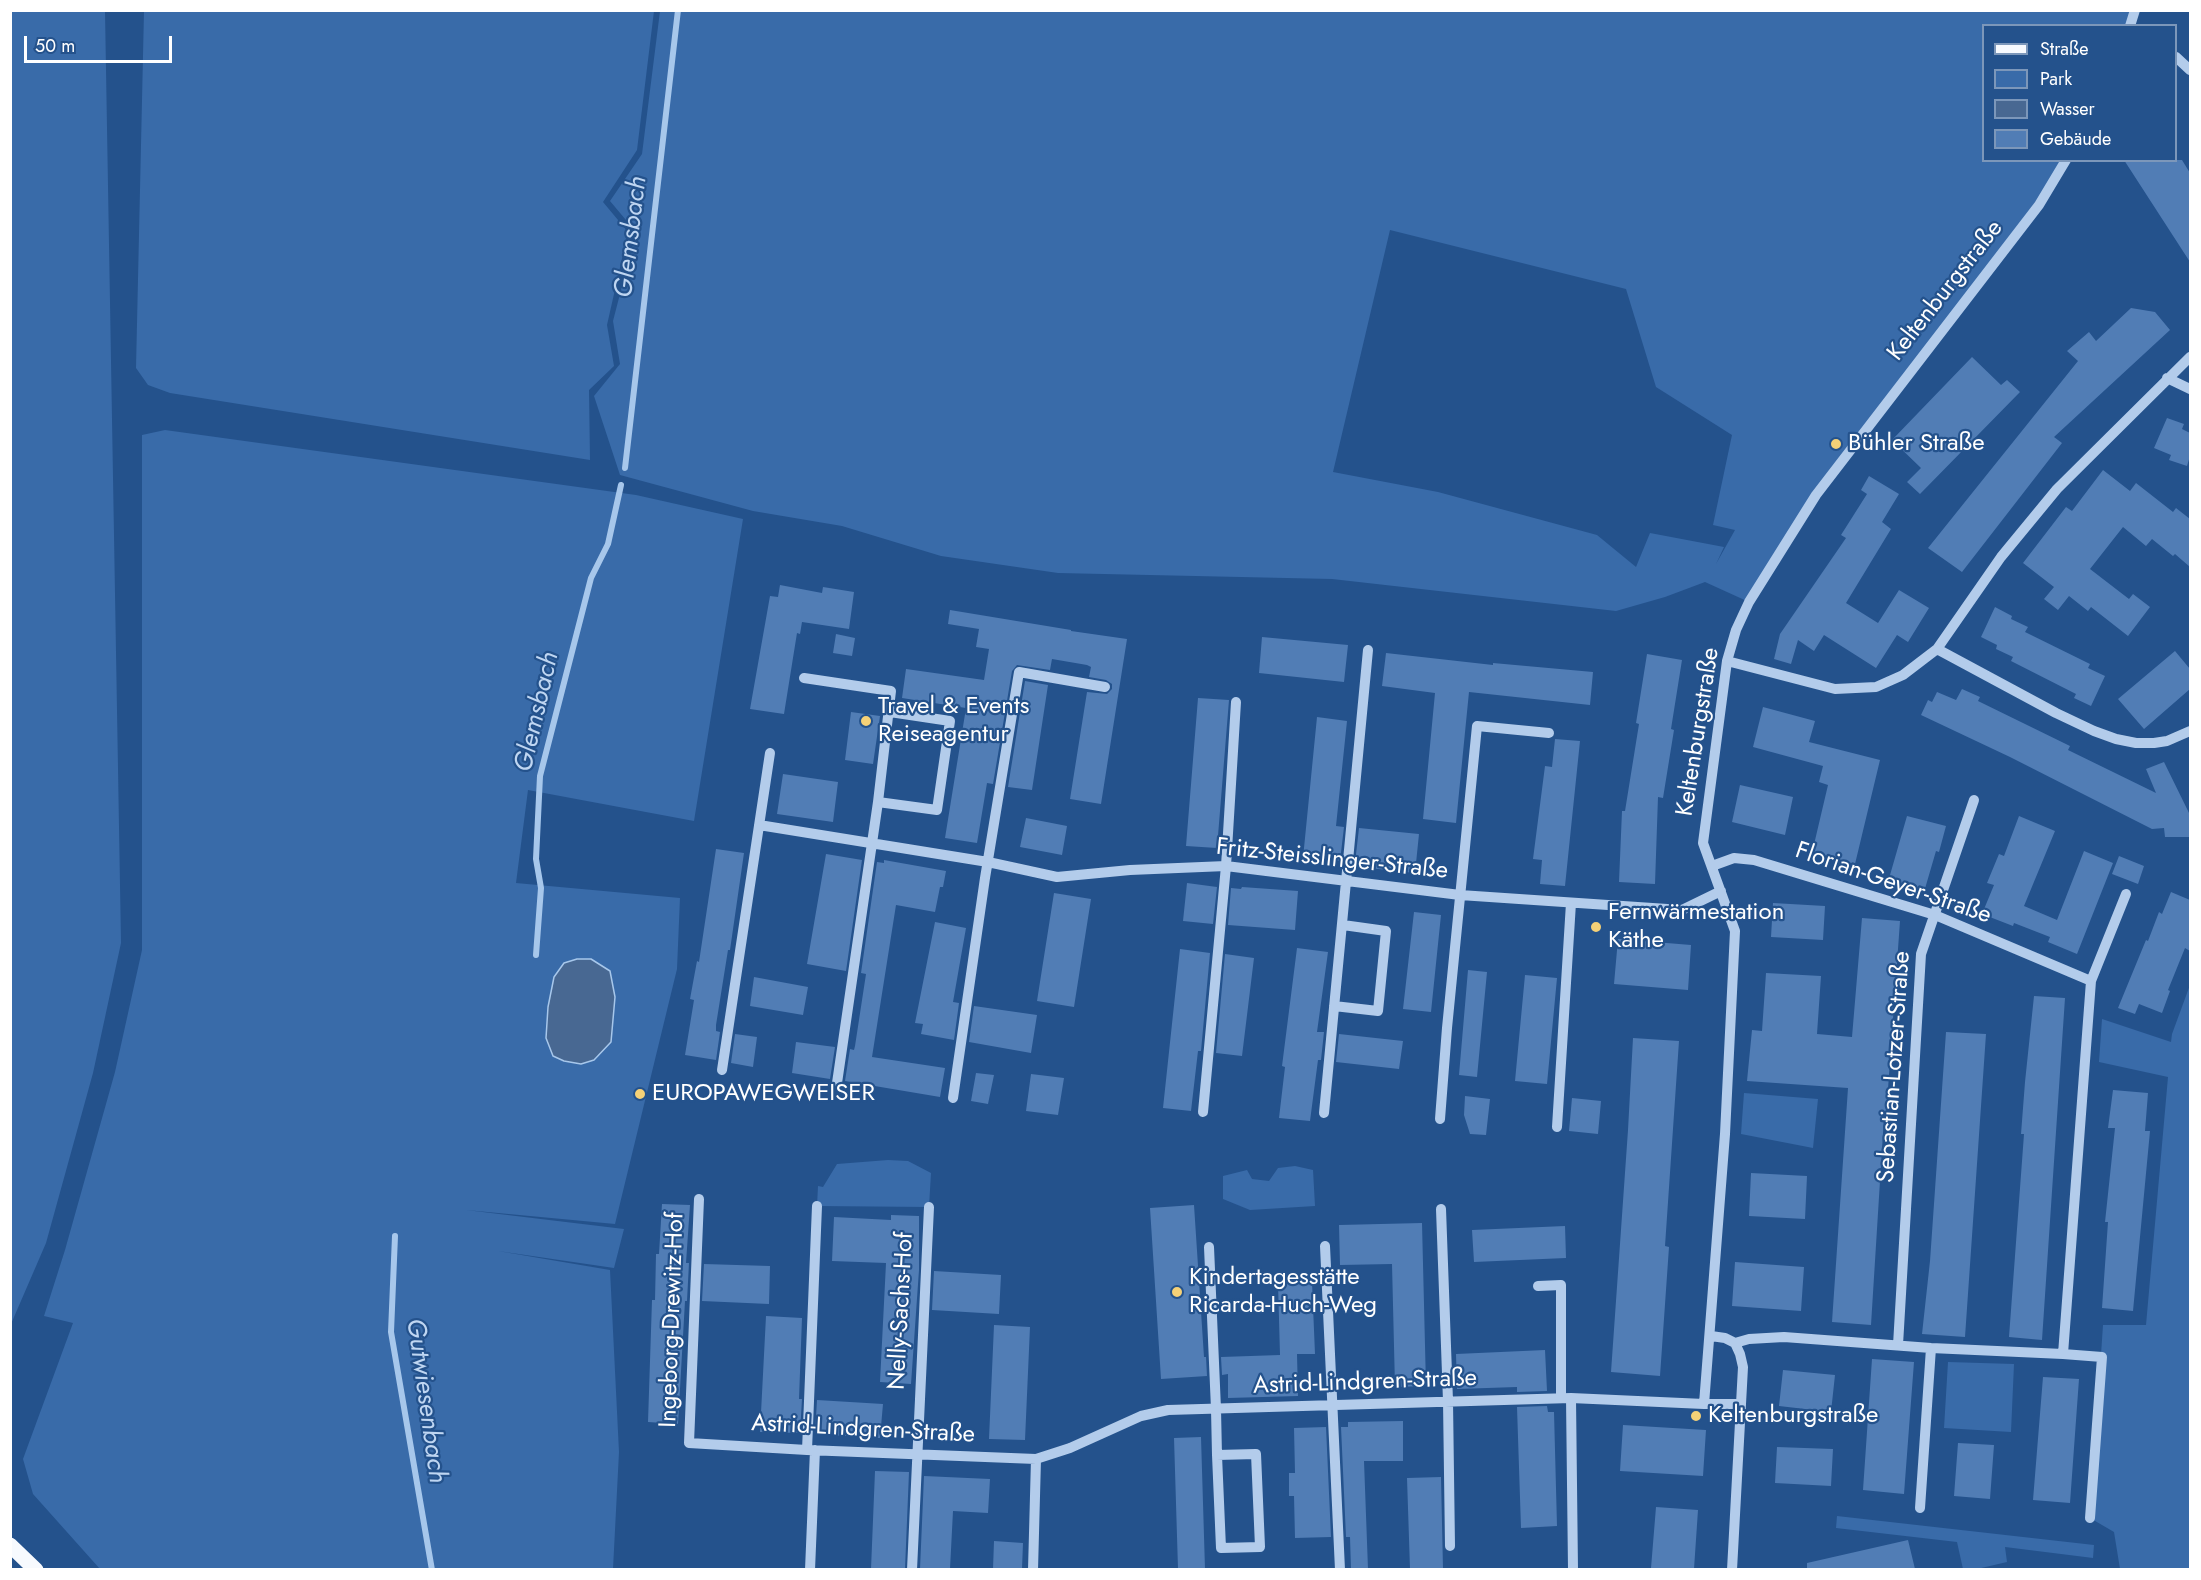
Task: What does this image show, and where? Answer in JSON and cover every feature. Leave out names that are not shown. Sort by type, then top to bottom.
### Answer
[{"type":"main road","points":[[10,1545],[36,1569]]},
{"type":"street","points":[[2177,59],[2190,70]]},
{"type":"street","name":"Keltenburgstraße","points":[[1704,1404],[1725,1134],[1735,931],[1703,843],[1727,661],[1736,630],[1749,602],[1816,495],[2039,205],[2065,162]]},
{"type":"street","points":[[1727,661],[1835,689],[1876,687],[1903,675],[1937,649],[2001,556],[2057,489],[2190,357]]},
{"type":"street","points":[[2167,378],[2190,388]]},
{"type":"street","points":[[1937,649],[2056,713],[2116,739],[2136,743],[2154,743],[2168,741],[2190,730]]},
{"type":"street","points":[[1324,1113],[1368,650]]},
{"type":"street","points":[[953,1098],[977,927],[1019,672],[1105,687]]},
{"type":"street","points":[[804,678],[891,691],[873,842],[837,1083]]},
{"type":"street","points":[[1203,1112],[1226,866],[1236,702]]},
{"type":"street","points":[[878,802],[937,810],[950,720],[890,712]]},
{"type":"street","points":[[1440,1119],[1477,726],[1549,733]]},
{"type":"street","points":[[722,1070],[770,753]]},
{"type":"street","name":"Sebastian-Lotzer-Straße","points":[[1898,1345],[1921,954],[1974,800]]},
{"type":"street","name":"Fritz-Steisslinger-Straße","points":[[759,825],[988,862],[1057,877],[1130,870],[1226,866],[1460,895],[1682,910],[1720,891]]},
{"type":"street","name":"Florian-Geyer-Straße","points":[[1712,866],[1734,858],[1754,860],[1935,915],[2091,981]]},
{"type":"street","points":[[2063,1354],[2091,981],[2126,894]]},
{"type":"street","points":[[1557,1127],[1571,903]]},
{"type":"street","points":[[1334,1006],[1378,1011],[1386,931],[1343,925]]},
{"type":"street","name":"Ingeborg-Drewitz-Hof","points":[[689,1443],[699,1199]]},
{"type":"street","points":[[810,1569],[817,1206]]},
{"type":"street","name":"Nelly-Sachs-Hof","points":[[912,1569],[929,1207]]},
{"type":"street","points":[[1441,1209],[1448,1401],[1450,1546]]},
{"type":"street","points":[[1325,1246],[1340,1569]]},
{"type":"street","points":[[1209,1247],[1216,1409],[1217,1455],[1221,1548],[1260,1547],[1256,1454],[1217,1455]]},
{"type":"street","points":[[1538,1286],[1561,1285],[1573,1569]]},
{"type":"street","points":[[1711,1336],[1725,1338],[1735,1343],[1756,1338],[1784,1337],[2102,1357],[2090,1518]]},
{"type":"street","points":[[1732,1569],[1743,1367],[1735,1343]]},
{"type":"street","points":[[1920,1508],[1931,1348]]},
{"type":"street","name":"Astrid-Lindgren-Straße","points":[[689,1443],[1036,1459],[1070,1448],[1141,1416],[1168,1410],[1332,1407],[1566,1398],[1704,1404]]},
{"type":"street","points":[[1704,1404],[1741,1404]]},
{"type":"street","points":[[1033,1569],[1036,1459]]},
{"type":"green space","points":[[11,10],[105,11],[121,943],[93,1073],[46,1243],[11,1324]]},
{"type":"green space","points":[[144,11],[654,11],[637,150],[603,202],[628,232],[607,325],[614,366],[589,390],[590,460],[170,393],[148,385],[136,368]]},
{"type":"green space","points":[[660,11],[2135,11],[2130,24],[1982,24],[1982,162],[2065,162],[1857,439],[1749,602],[1705,582],[1665,597],[1616,611],[1332,579],[1058,573],[941,556],[842,526],[753,511],[620,475],[594,396],[620,364],[613,321],[636,232],[610,201],[642,154]],"holes":[[[1390,230],[1626,289],[1656,387],[1732,435],[1713,525],[1735,530],[1716,564],[1724,547],[1650,533],[1636,567],[1597,535],[1438,492],[1333,472]]]},
{"type":"green space","points":[[165,430],[636,495],[743,519],[694,821],[528,790],[516,883],[680,898],[677,969],[615,1224],[466,1210],[624,1229],[614,1268],[498,1251],[610,1270],[619,1452],[613,1569],[100,1569],[33,1494],[23,1459],[73,1323],[44,1316],[115,1072],[142,950],[142,435]]},
{"type":"green space","points":[[2190,985],[2190,1569],[2120,1569],[2114,1532],[2090,1518],[2103,1325],[2146,1325],[2168,1077],[2099,1062],[2102,1019],[2171,1042]]},
{"type":"green space","points":[[1744,1093],[1818,1099],[1813,1148],[1741,1134]]},
{"type":"green space","points":[[888,1160],[908,1161],[931,1173],[929,1207],[817,1206],[818,1186],[823,1187],[837,1164]]},
{"type":"green space","points":[[1295,1166],[1313,1170],[1315,1206],[1250,1210],[1223,1199],[1223,1176],[1247,1170],[1252,1179],[1269,1181],[1278,1168]]},
{"type":"green space","points":[[1948,1362],[2014,1364],[2011,1432],[1944,1428]]},
{"type":"green space","points":[[1837,1516],[2094,1545],[2093,1558],[2005,1547],[2007,1562],[1977,1569],[1963,1569],[1957,1542],[1836,1528]]},
{"type":"water","points":[[577,959],[591,959],[610,971],[615,997],[611,1042],[594,1060],[581,1064],[553,1056],[546,1038],[548,1007],[554,977],[564,963]]},
{"type":"building","points":[[2177,160],[2182,160],[2190,173],[2190,262],[2125,162],[2177,162]]},
{"type":"building","points":[[2131,308],[2155,312],[2170,330],[2054,437],[2062,443],[1962,572],[1928,548],[2078,361],[2067,351],[2089,332],[2096,341]]},
{"type":"building","points":[[1972,357],[2001,385],[2007,380],[2020,392],[1920,494],[1907,482],[1921,468],[1892,440]]},
{"type":"building","points":[[2167,418],[2184,424],[2182,429],[2190,433],[2190,456],[2187,466],[2169,460],[2171,455],[2154,448]]},
{"type":"building","points":[[2103,470],[2130,491],[2136,483],[2173,512],[2176,508],[2190,519],[2190,567],[2152,539],[2146,546],[2123,527],[2090,569],[2129,599],[2133,594],[2150,607],[2128,636],[2091,607],[2088,611],[2069,596],[2058,610],[2044,599],[2054,587],[2023,563],[2066,507],[2072,511]]},
{"type":"building","points":[[1869,476],[1899,494],[1882,522],[1891,529],[1846,603],[1878,623],[1899,590],[1929,608],[1908,642],[1897,635],[1876,668],[1824,635],[1814,651],[1798,640],[1791,664],[1774,659],[1780,634],[1846,538],[1841,535],[1867,494],[1861,490]]},
{"type":"building","points":[[780,585],[822,593],[823,587],[854,592],[849,629],[802,622],[800,634],[797,633],[784,714],[750,709],[770,596],[778,597]]},
{"type":"building","points":[[1995,607],[2012,616],[2011,619],[2028,627],[2025,632],[2090,664],[2088,668],[2105,676],[2091,706],[2074,698],[2076,694],[2011,661],[2013,657],[1996,649],[1997,645],[1981,637]]},
{"type":"building","points":[[950,610],[1127,639],[1101,804],[1070,799],[1087,692],[1107,694],[1112,689],[1112,684],[1106,680],[1089,677],[1091,667],[1087,665],[1052,659],[1050,670],[1017,665],[1012,671],[993,784],[987,783],[977,843],[945,838],[966,708],[902,698],[906,669],[984,680],[989,649],[976,647],[979,629],[948,624]]},
{"type":"building","points":[[836,634],[855,638],[852,656],[833,653]]},
{"type":"building","points":[[1262,637],[1348,645],[1344,682],[1259,673]]},
{"type":"building","points":[[2175,651],[2190,669],[2190,689],[2144,729],[2118,699]]},
{"type":"building","points":[[1386,653],[1493,665],[1493,663],[1593,672],[1590,705],[1469,692],[1456,823],[1423,819],[1435,693],[1382,686]]},
{"type":"building","points":[[1647,654],[1682,660],[1663,798],[1658,797],[1655,884],[1619,882],[1622,811],[1625,811],[1639,724],[1636,723]]},
{"type":"building","points":[[1025,681],[1048,685],[1032,790],[1008,787]]},
{"type":"building","points":[[1962,689],[1980,697],[1978,701],[2070,746],[2068,750],[2156,793],[2146,769],[2164,762],[2190,815],[2190,837],[2165,837],[2164,828],[2152,829],[1921,715],[1928,700],[1932,702],[1937,692],[1956,700]]},
{"type":"building","points":[[1198,698],[1229,700],[1217,848],[1186,846]]},
{"type":"building","points":[[1763,707],[1815,721],[1809,742],[1880,760],[1855,864],[1812,853],[1828,785],[1819,782],[1823,766],[1753,747]]},
{"type":"building","points":[[851,712],[880,716],[873,764],[845,760]]},
{"type":"building","points":[[1317,717],[1347,721],[1336,826],[1344,827],[1340,861],[1303,858]]},
{"type":"building","points":[[1555,739],[1580,741],[1565,886],[1540,884],[1542,860],[1533,859],[1545,766],[1552,767]]},
{"type":"building","points":[[783,774],[838,782],[833,822],[777,814]]},
{"type":"building","points":[[1740,785],[1793,797],[1785,835],[1732,822]]},
{"type":"building","points":[[1907,816],[1946,826],[1924,892],[1888,882]]},
{"type":"building","points":[[2019,816],[2055,831],[2024,906],[2057,920],[2084,851],[2113,863],[2077,954],[2048,942],[2050,937],[1982,914],[1994,885],[1987,883],[1999,854],[2004,856]]},
{"type":"building","points":[[1026,818],[1067,826],[1062,855],[1020,847]]},
{"type":"building","points":[[1359,828],[1419,834],[1415,873],[1360,867],[1360,863],[1355,863]]},
{"type":"building","points":[[716,849],[744,853],[716,1025],[716,1031],[720,1032],[716,1060],[685,1055],[694,1000],[690,999],[697,961],[699,962]]},
{"type":"building","points":[[826,854],[862,860],[846,971],[807,964]]},
{"type":"building","points":[[2119,856],[2144,866],[2138,884],[2112,874]]},
{"type":"building","points":[[884,860],[946,871],[935,912],[896,905],[872,1057],[945,1068],[940,1097],[845,1081],[850,1049],[854,1050],[855,1046],[866,974],[861,973],[877,862],[884,863]]},
{"type":"building","points":[[1187,883],[1217,887],[1213,924],[1183,921]]},
{"type":"building","points":[[1242,887],[1298,891],[1295,930],[1228,925],[1231,888],[1241,889]]},
{"type":"building","points":[[2171,892],[2190,900],[2190,951],[2185,948],[2168,990],[2170,991],[2162,1013],[2139,1004],[2135,1014],[2118,1008],[2146,940],[2148,941],[2159,912],[2162,914]]},
{"type":"building","points":[[1054,893],[1091,899],[1074,1007],[1037,1001]]},
{"type":"building","points":[[1773,903],[1825,906],[1823,940],[1771,937]]},
{"type":"building","points":[[1414,912],[1441,915],[1431,1012],[1403,1009]]},
{"type":"building","points":[[1862,918],[1900,921],[1886,1117],[1884,1117],[1871,1325],[1832,1322],[1848,1088],[1747,1081],[1752,1030],[1762,1031],[1766,973],[1821,976],[1817,1034],[1852,1037]]},
{"type":"building","points":[[935,922],[966,928],[953,1002],[959,1003],[954,1040],[921,1034],[923,1024],[915,1023]]},
{"type":"building","points":[[1618,939],[1691,945],[1688,990],[1614,984]]},
{"type":"building","points":[[1297,948],[1328,952],[1317,1032],[1324,1032],[1310,1121],[1279,1118],[1285,1067],[1282,1066]]},
{"type":"building","points":[[1180,949],[1210,953],[1201,1051],[1198,1051],[1191,1111],[1163,1108]]},
{"type":"building","points":[[1225,954],[1254,958],[1242,1056],[1216,1053]]},
{"type":"building","points":[[1468,970],[1487,972],[1477,1077],[1459,1075]]},
{"type":"building","points":[[1525,975],[1557,978],[1547,1084],[1515,1081]]},
{"type":"building","points":[[754,977],[808,987],[803,1015],[750,1006]]},
{"type":"building","points":[[2034,996],[2065,998],[2042,1340],[2009,1337],[2024,1134],[2021,1134]]},
{"type":"building","points":[[974,1006],[1037,1015],[1031,1053],[969,1042]]},
{"type":"building","points":[[1946,1032],[1986,1034],[1965,1337],[1922,1334],[1930,1261]]},
{"type":"building","points":[[735,1034],[757,1037],[753,1067],[731,1063]]},
{"type":"building","points":[[1339,1034],[1403,1041],[1399,1069],[1336,1062]]},
{"type":"building","points":[[1633,1038],[1679,1041],[1665,1246],[1669,1247],[1660,1376],[1611,1372]]},
{"type":"building","points":[[796,1042],[835,1047],[830,1079],[792,1073]]},
{"type":"building","points":[[976,1073],[994,1075],[988,1104],[971,1101]]},
{"type":"building","points":[[1031,1074],[1064,1078],[1058,1115],[1026,1111]]},
{"type":"building","points":[[2113,1090],[2148,1093],[2145,1131],[2150,1131],[2133,1311],[2102,1308],[2108,1222],[2105,1222],[2115,1128],[2108,1128]]},
{"type":"building","points":[[1465,1096],[1490,1099],[1486,1135],[1470,1134],[1464,1115]]},
{"type":"building","points":[[1572,1098],[1601,1101],[1598,1134],[1569,1131]]},
{"type":"building","points":[[1751,1173],[1807,1176],[1805,1219],[1749,1216]]},
{"type":"building","points":[[662,1204],[690,1205],[686,1263],[689,1263],[687,1301],[685,1301],[678,1424],[648,1422],[652,1300],[655,1300],[656,1254],[659,1254]]},
{"type":"building","name":"Kindertagesstätte Ricarda-Huch-Weg","points":[[1194,1205],[1207,1376],[1161,1379],[1150,1208]]},
{"type":"building","points":[[891,1215],[919,1216],[919,1270],[911,1384],[880,1382],[886,1263],[832,1261],[834,1217],[891,1220]]},
{"type":"building","points":[[1422,1223],[1426,1386],[1395,1387],[1392,1264],[1340,1265],[1339,1225]]},
{"type":"building","points":[[1565,1226],[1566,1258],[1474,1262],[1472,1230]]},
{"type":"building","points":[[1735,1262],[1804,1267],[1801,1311],[1732,1306]]},
{"type":"building","points":[[704,1264],[770,1266],[769,1304],[702,1301]]},
{"type":"building","points":[[934,1271],[1001,1275],[999,1314],[932,1310]]},
{"type":"building","points":[[1312,1282],[1315,1354],[1297,1354],[1298,1396],[1228,1398],[1228,1374],[1222,1375],[1221,1357],[1280,1355],[1278,1283]]},
{"type":"building","points":[[766,1316],[802,1318],[800,1433],[760,1432]]},
{"type":"building","points":[[994,1325],[1030,1327],[1025,1440],[989,1439]]},
{"type":"building","points":[[1545,1350],[1547,1391],[1517,1392],[1517,1387],[1457,1389],[1456,1354]]},
{"type":"building","points":[[1872,1359],[1914,1362],[1904,1494],[1863,1490]]},
{"type":"building","points":[[1783,1370],[1835,1375],[1831,1412],[1779,1406]]},
{"type":"building","points":[[2043,1377],[2079,1379],[2070,1503],[2033,1500]]},
{"type":"building","points":[[817,1400],[883,1404],[880,1438],[815,1434]]},
{"type":"building","points":[[1547,1406],[1548,1412],[1554,1412],[1557,1526],[1521,1528],[1517,1407]]},
{"type":"building","points":[[1403,1421],[1403,1461],[1364,1461],[1368,1569],[1351,1569],[1350,1537],[1346,1537],[1341,1427],[1348,1427],[1348,1422]]},
{"type":"building","points":[[1623,1425],[1706,1430],[1703,1476],[1620,1471]]},
{"type":"building","points":[[1326,1427],[1331,1537],[1295,1538],[1294,1496],[1289,1496],[1289,1473],[1295,1473],[1294,1428]]},
{"type":"building","points":[[1201,1437],[1205,1569],[1178,1569],[1174,1438]]},
{"type":"building","points":[[1958,1443],[1994,1445],[1990,1499],[1954,1496]]},
{"type":"building","points":[[1777,1447],[1833,1449],[1831,1486],[1775,1483]]},
{"type":"building","points":[[875,1471],[909,1472],[905,1569],[871,1569]]},
{"type":"building","points":[[924,1476],[990,1479],[988,1513],[953,1511],[950,1569],[920,1569]]},
{"type":"building","points":[[1441,1477],[1443,1569],[1410,1569],[1407,1478]]},
{"type":"building","points":[[1656,1507],[1698,1510],[1694,1569],[1651,1568]]},
{"type":"building","points":[[1908,1540],[1915,1569],[1807,1569],[1807,1563]]},
{"type":"building","points":[[994,1541],[1023,1543],[1022,1569],[993,1569]]},
{"type":"waterway","name":"Glemsbach","points":[[625,468],[678,10]]},
{"type":"waterway","name":"Glemsbach","points":[[536,955],[541,888],[536,859],[540,776],[591,578],[608,544],[621,485]]},
{"type":"waterway","name":"Gutwiesenbach","points":[[395,1236],[391,1332],[432,1570]]},
{"type":"place","name":"Bühler Straße","points":[[1836,444]]},
{"type":"place","name":"Travel & Events Reiseagentur","points":[[866,721]]},
{"type":"place","name":"Fernwärmestation Käthe","points":[[1596,927]]},
{"type":"place","name":"EUROPAWEGWEISER","points":[[640,1094]]},
{"type":"place","name":"Kindertagesstätte Ricarda-Huch-Weg","points":[[1177,1292]]},
{"type":"place","name":"Keltenburgstraße","points":[[1696,1416]]}]
